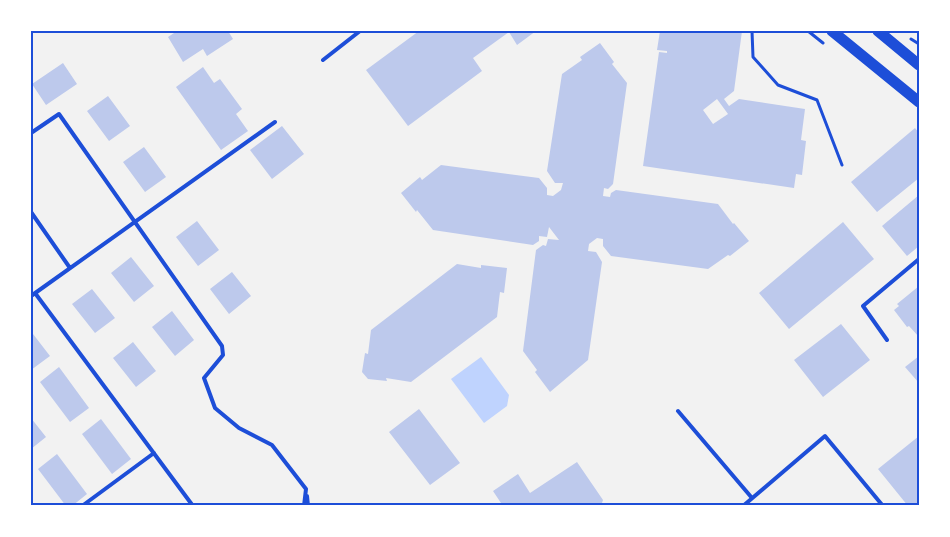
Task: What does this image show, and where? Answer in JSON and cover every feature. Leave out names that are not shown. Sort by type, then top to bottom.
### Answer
[{"type":"main road","points":[[832,31],[919,102]]},
{"type":"main road","points":[[878,31],[919,65]]},
{"type":"lane","points":[[323,60],[360,31]]},
{"type":"lane","points":[[31,134],[59,114],[222,346],[223,355],[204,378],[215,408],[239,428],[272,444],[306,489],[308,506]]},
{"type":"lane","points":[[193,506],[33,295],[275,122]]},
{"type":"lane","points":[[31,212],[70,268]]},
{"type":"lane","points":[[887,340],[863,306],[919,259]]},
{"type":"lane","points":[[678,411],[752,498]]},
{"type":"lane","points":[[743,506],[825,436],[883,506]]},
{"type":"lane","points":[[82,506],[154,453]]},
{"type":"lane","points":[[304,506],[306,489]]},
{"type":"path","points":[[752,31],[753,57],[778,85],[817,100],[842,165]]},
{"type":"water","points":[[481,357],[509,395],[507,406],[484,423],[451,379]]},
{"type":"building","points":[[177,31],[228,31],[233,39],[207,56],[203,49],[183,62],[168,37]]},
{"type":"building","points":[[419,31],[536,31],[517,45],[509,32],[473,58],[482,71],[408,126],[366,70]]},
{"type":"building","points":[[660,31],[742,31],[734,91],[724,99],[729,106],[739,99],[805,109],[801,140],[806,141],[802,175],[796,174],[794,188],[643,166],[659,52],[667,53],[667,51],[657,50]],"holes":[[[717,99],[728,114],[713,124],[703,110]]]},
{"type":"building","points":[[600,43],[614,62],[612,64],[627,83],[613,184],[608,189],[604,188],[603,196],[610,197],[611,193],[616,190],[718,204],[749,241],[730,256],[728,255],[708,269],[611,256],[603,246],[603,239],[597,238],[589,244],[588,251],[596,252],[602,262],[588,360],[550,392],[535,372],[537,370],[523,351],[536,250],[543,245],[546,246],[548,239],[559,240],[549,227],[547,237],[539,236],[539,241],[533,245],[433,230],[401,193],[420,177],[422,180],[441,165],[539,178],[547,188],[547,195],[553,196],[561,190],[563,183],[555,183],[547,171],[562,74],[582,60],[580,57]]},
{"type":"building","points":[[63,63],[77,84],[46,105],[32,84]]},
{"type":"building","points":[[203,67],[214,83],[220,79],[242,109],[236,114],[248,131],[221,150],[176,87]]},
{"type":"building","points":[[108,96],[130,126],[109,141],[87,111]]},
{"type":"building","points":[[282,126],[304,154],[272,179],[250,150]]},
{"type":"building","points":[[915,128],[919,133],[919,178],[877,212],[851,182]]},
{"type":"building","points":[[144,147],[166,177],[145,192],[123,162]]},
{"type":"building","points":[[919,195],[919,246],[907,256],[882,226]]},
{"type":"building","points":[[197,221],[219,250],[198,266],[176,237]]},
{"type":"building","points":[[843,222],[874,259],[789,329],[759,293]]},
{"type":"building","points":[[131,257],[154,286],[134,302],[111,273]]},
{"type":"building","points":[[457,264],[481,268],[481,265],[507,268],[504,293],[500,292],[497,317],[411,382],[386,378],[387,381],[368,379],[362,372],[365,353],[368,354],[371,330]]},
{"type":"building","points":[[232,272],[251,296],[229,314],[210,289]]},
{"type":"building","points":[[919,286],[919,337],[909,326],[907,327],[894,310],[899,306],[897,304]]},
{"type":"building","points":[[92,289],[115,318],[95,333],[72,304]]},
{"type":"building","points":[[172,311],[194,340],[175,356],[152,327]]},
{"type":"building","points":[[841,324],[870,360],[823,397],[794,360]]},
{"type":"building","points":[[33,334],[50,356],[31,370],[31,335]]},
{"type":"building","points":[[133,342],[156,371],[136,387],[113,358]]},
{"type":"building","points":[[919,356],[919,383],[905,367]]},
{"type":"building","points":[[59,367],[89,408],[70,422],[40,382]]},
{"type":"building","points":[[419,409],[460,463],[430,485],[389,432]]},
{"type":"building","points":[[31,418],[46,437],[31,449]]},
{"type":"building","points":[[101,419],[131,459],[112,474],[82,434]]},
{"type":"building","points":[[919,436],[919,506],[908,506],[878,469]]},
{"type":"building","points":[[57,454],[87,494],[72,506],[66,506],[38,469]]},
{"type":"building","points":[[577,462],[603,500],[601,506],[503,506],[493,491],[518,474],[530,493]]}]
